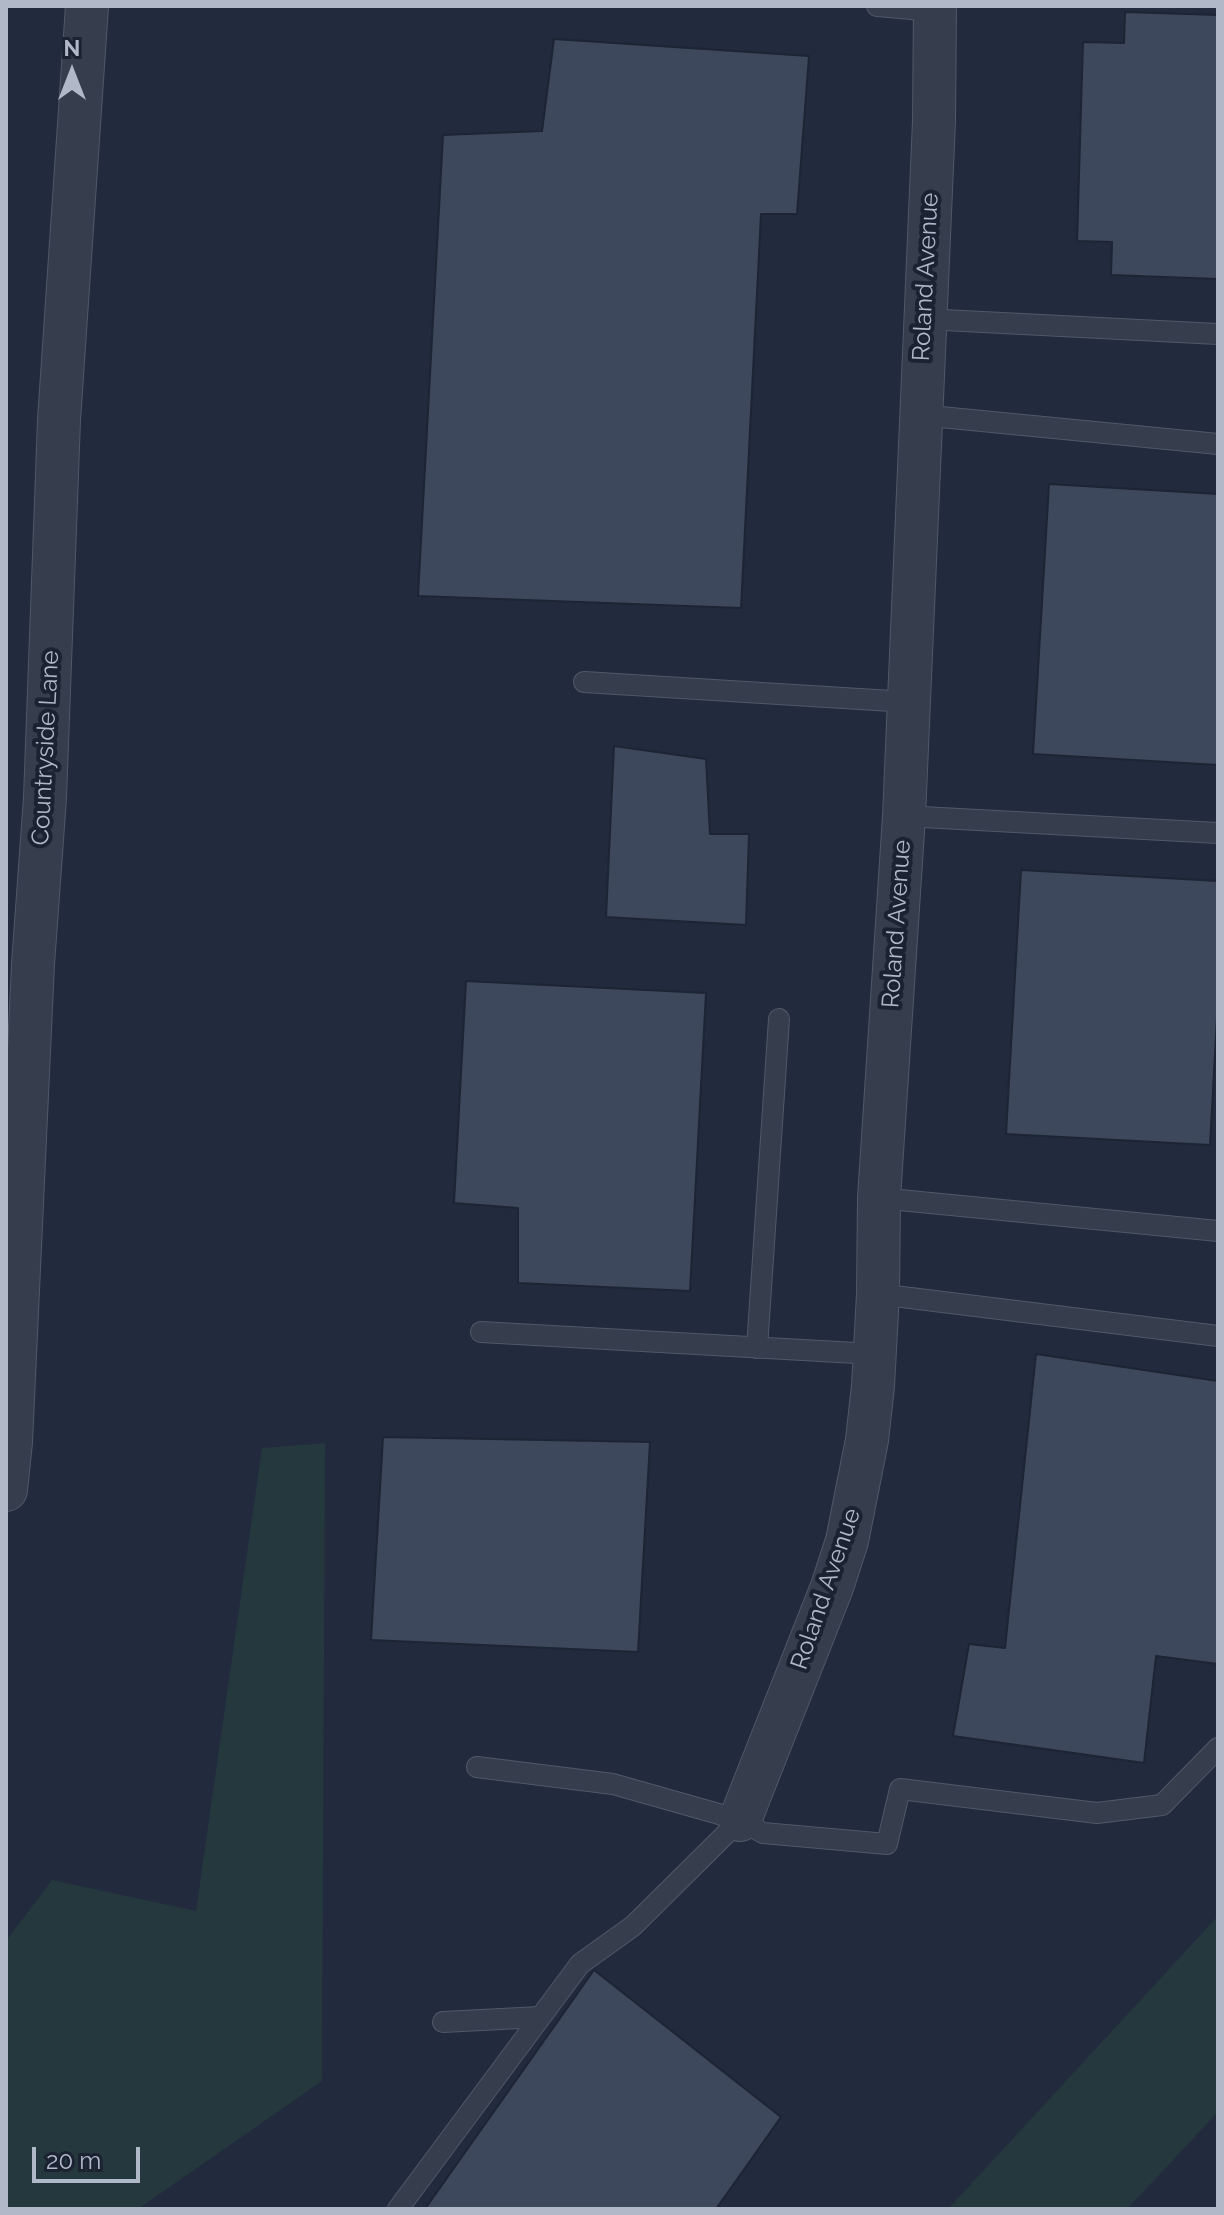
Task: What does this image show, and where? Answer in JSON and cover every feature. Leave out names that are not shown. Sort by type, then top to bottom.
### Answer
[{"type":"street","name":"Countryside Lane","points":[[6,1490],[11,1442],[14,1167],[33,964],[48,741],[59,420],[87,6]]},
{"type":"street","name":"Roland Avenue","points":[[740,1820],[832,1587],[847,1541],[867,1440],[904,816],[934,121],[935,8]]},
{"type":"lane","points":[[877,6],[935,8]]},
{"type":"lane","points":[[924,319],[1218,334]]},
{"type":"lane","points":[[920,415],[1218,444]]},
{"type":"lane","points":[[584,682],[908,702]]},
{"type":"lane","points":[[904,816],[1218,833]]},
{"type":"lane","points":[[757,1348],[779,1019]]},
{"type":"lane","points":[[879,1198],[1218,1231]]},
{"type":"lane","points":[[878,1294],[1218,1336]]},
{"type":"lane","points":[[481,1332],[874,1354]]},
{"type":"lane","points":[[477,1767],[613,1784],[740,1820],[763,1833],[887,1844],[900,1789],[1097,1813],[1162,1805],[1218,1748]]},
{"type":"lane","points":[[398,2209],[580,1964],[633,1926],[740,1820]]},
{"type":"lane","points":[[443,2022],[540,2017]]},
{"type":"shaded area","points":[[325,1443],[322,2081],[138,2209],[6,2209],[6,1941],[52,1880],[196,1911],[262,1448]]},
{"type":"shaded area","points":[[1218,1916],[1218,2112],[1127,2209],[948,2209]]},
{"type":"building","points":[[1125,12],[1218,15],[1218,279],[1111,275],[1112,242],[1077,241],[1083,42],[1124,43]]},
{"type":"building","points":[[554,39],[809,56],[797,214],[761,214],[741,608],[418,596],[443,135],[542,131]]},
{"type":"building","points":[[1049,484],[1218,494],[1218,765],[1033,754]]},
{"type":"building","points":[[614,746],[706,759],[710,834],[749,834],[746,925],[606,917]]},
{"type":"building","points":[[1021,870],[1218,881],[1218,999],[1210,1145],[1006,1134]]},
{"type":"building","points":[[466,981],[706,993],[690,1291],[518,1283],[518,1208],[454,1203]]},
{"type":"building","points":[[1036,1354],[1218,1381],[1218,1664],[1156,1656],[1144,1763],[953,1736],[969,1644],[1005,1648]]},
{"type":"building","points":[[383,1437],[650,1442],[638,1652],[371,1640]]},
{"type":"building","points":[[594,1970],[781,2117],[716,2209],[425,2209]]}]
